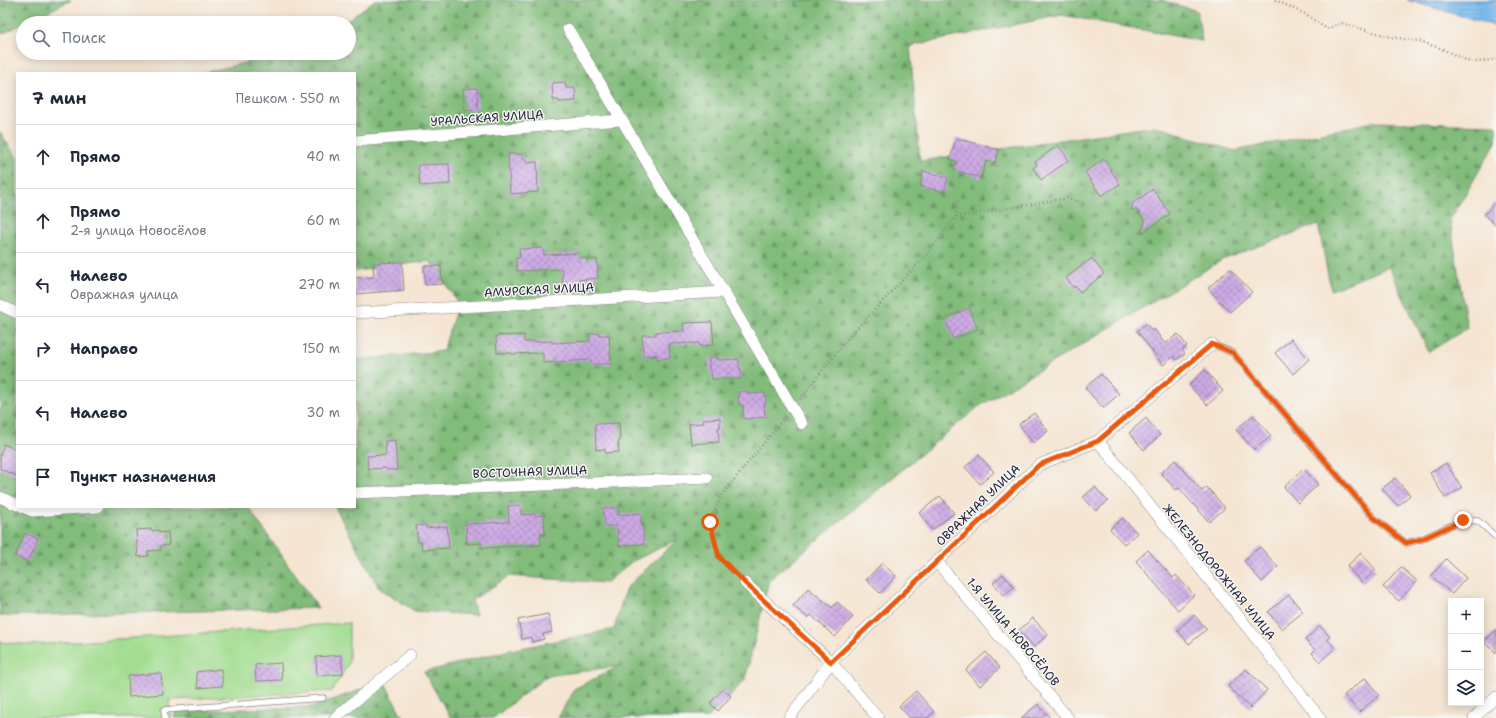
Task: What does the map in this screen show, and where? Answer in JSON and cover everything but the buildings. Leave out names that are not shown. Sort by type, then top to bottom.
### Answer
[{"type":"street","points":[[568,29],[802,424]]},
{"type":"street","name":"УРАЛЬСКАЯ УЛИЦА","points":[[356,141],[622,120]]},
{"type":"street","name":"АМУРСКАЯ УЛИЦА","points":[[356,313],[724,292]]},
{"type":"street","points":[[0,306],[16,312]]},
{"type":"street","name":"ОВРАЖНАЯ УЛИЦА","points":[[789,718],[831,662],[1039,465],[1098,441],[1212,344]]},
{"type":"street","name":"ЖЕЛЕЗНОДОРОЖНАЯ УЛИЦА","points":[[1098,441],[1320,718]]},
{"type":"street","name":"ВОСТОЧНАЯ УЛИЦА","points":[[356,493],[707,478]]},
{"type":"street","points":[[0,497],[16,505]]},
{"type":"street","points":[[25,508],[32,511],[82,508]]},
{"type":"street","name":"1-Я УЛИЦА НОВОСЁЛОВ","points":[[937,562],[1068,718]]},
{"type":"street","points":[[745,583],[831,662],[878,718]]},
{"type":"street","points":[[336,718],[410,655]]},
{"type":"street","points":[[1474,718],[1496,697]]},
{"type":"lane","points":[[1212,344],[1233,353],[1373,517],[1406,543],[1422,539],[1463,520],[1478,521],[1496,537]]},
{"type":"lane","points":[[165,718],[164,710],[323,698]]},
{"type":"path","points":[[1275,0],[1305,14],[1327,29],[1341,23],[1391,37],[1418,41],[1440,48],[1468,61],[1477,62],[1496,59]]},
{"type":"path","points":[[956,217],[1068,198],[1079,202]]},
{"type":"path","points":[[799,399],[848,338],[929,252],[956,217],[958,200]]},
{"type":"path","points":[[745,583],[719,557],[710,522],[721,496],[789,411]]},
{"type":"green space","points":[[0,0],[71,0],[39,16],[16,16],[16,27],[2,34],[0,31]]},
{"type":"green space","points":[[375,0],[1161,0],[1197,11],[1202,41],[1062,15],[910,46],[920,161],[1155,126],[1235,151],[1373,122],[1496,125],[1496,142],[1450,220],[1467,328],[1429,352],[1389,267],[1331,290],[1318,224],[1222,260],[978,407],[769,580],[745,680],[708,718],[558,718],[574,689],[619,666],[547,676],[493,718],[451,718],[424,672],[506,651],[614,629],[626,588],[678,539],[631,562],[606,583],[509,576],[472,600],[476,615],[415,611],[379,588],[336,508],[356,508],[356,360],[443,351],[458,303],[430,261],[356,271],[356,72],[206,72],[257,60],[356,60],[356,16],[353,16]]},
{"type":"green space","points":[[0,132],[16,156],[16,508],[249,508],[318,608],[0,616]]},
{"type":"green space","points":[[349,623],[349,663],[332,691],[169,700],[171,718],[0,718],[0,642],[31,645]]},
{"type":"green space","points":[[384,681],[403,718],[174,718],[176,711],[313,707]]},
{"type":"water","points":[[1407,0],[1496,0],[1496,26]]},
{"type":"route","points":[[710,522],[719,557],[831,662],[1039,465],[1098,441],[1212,344],[1233,353],[1373,517],[1406,543],[1422,539],[1463,520]]}]
